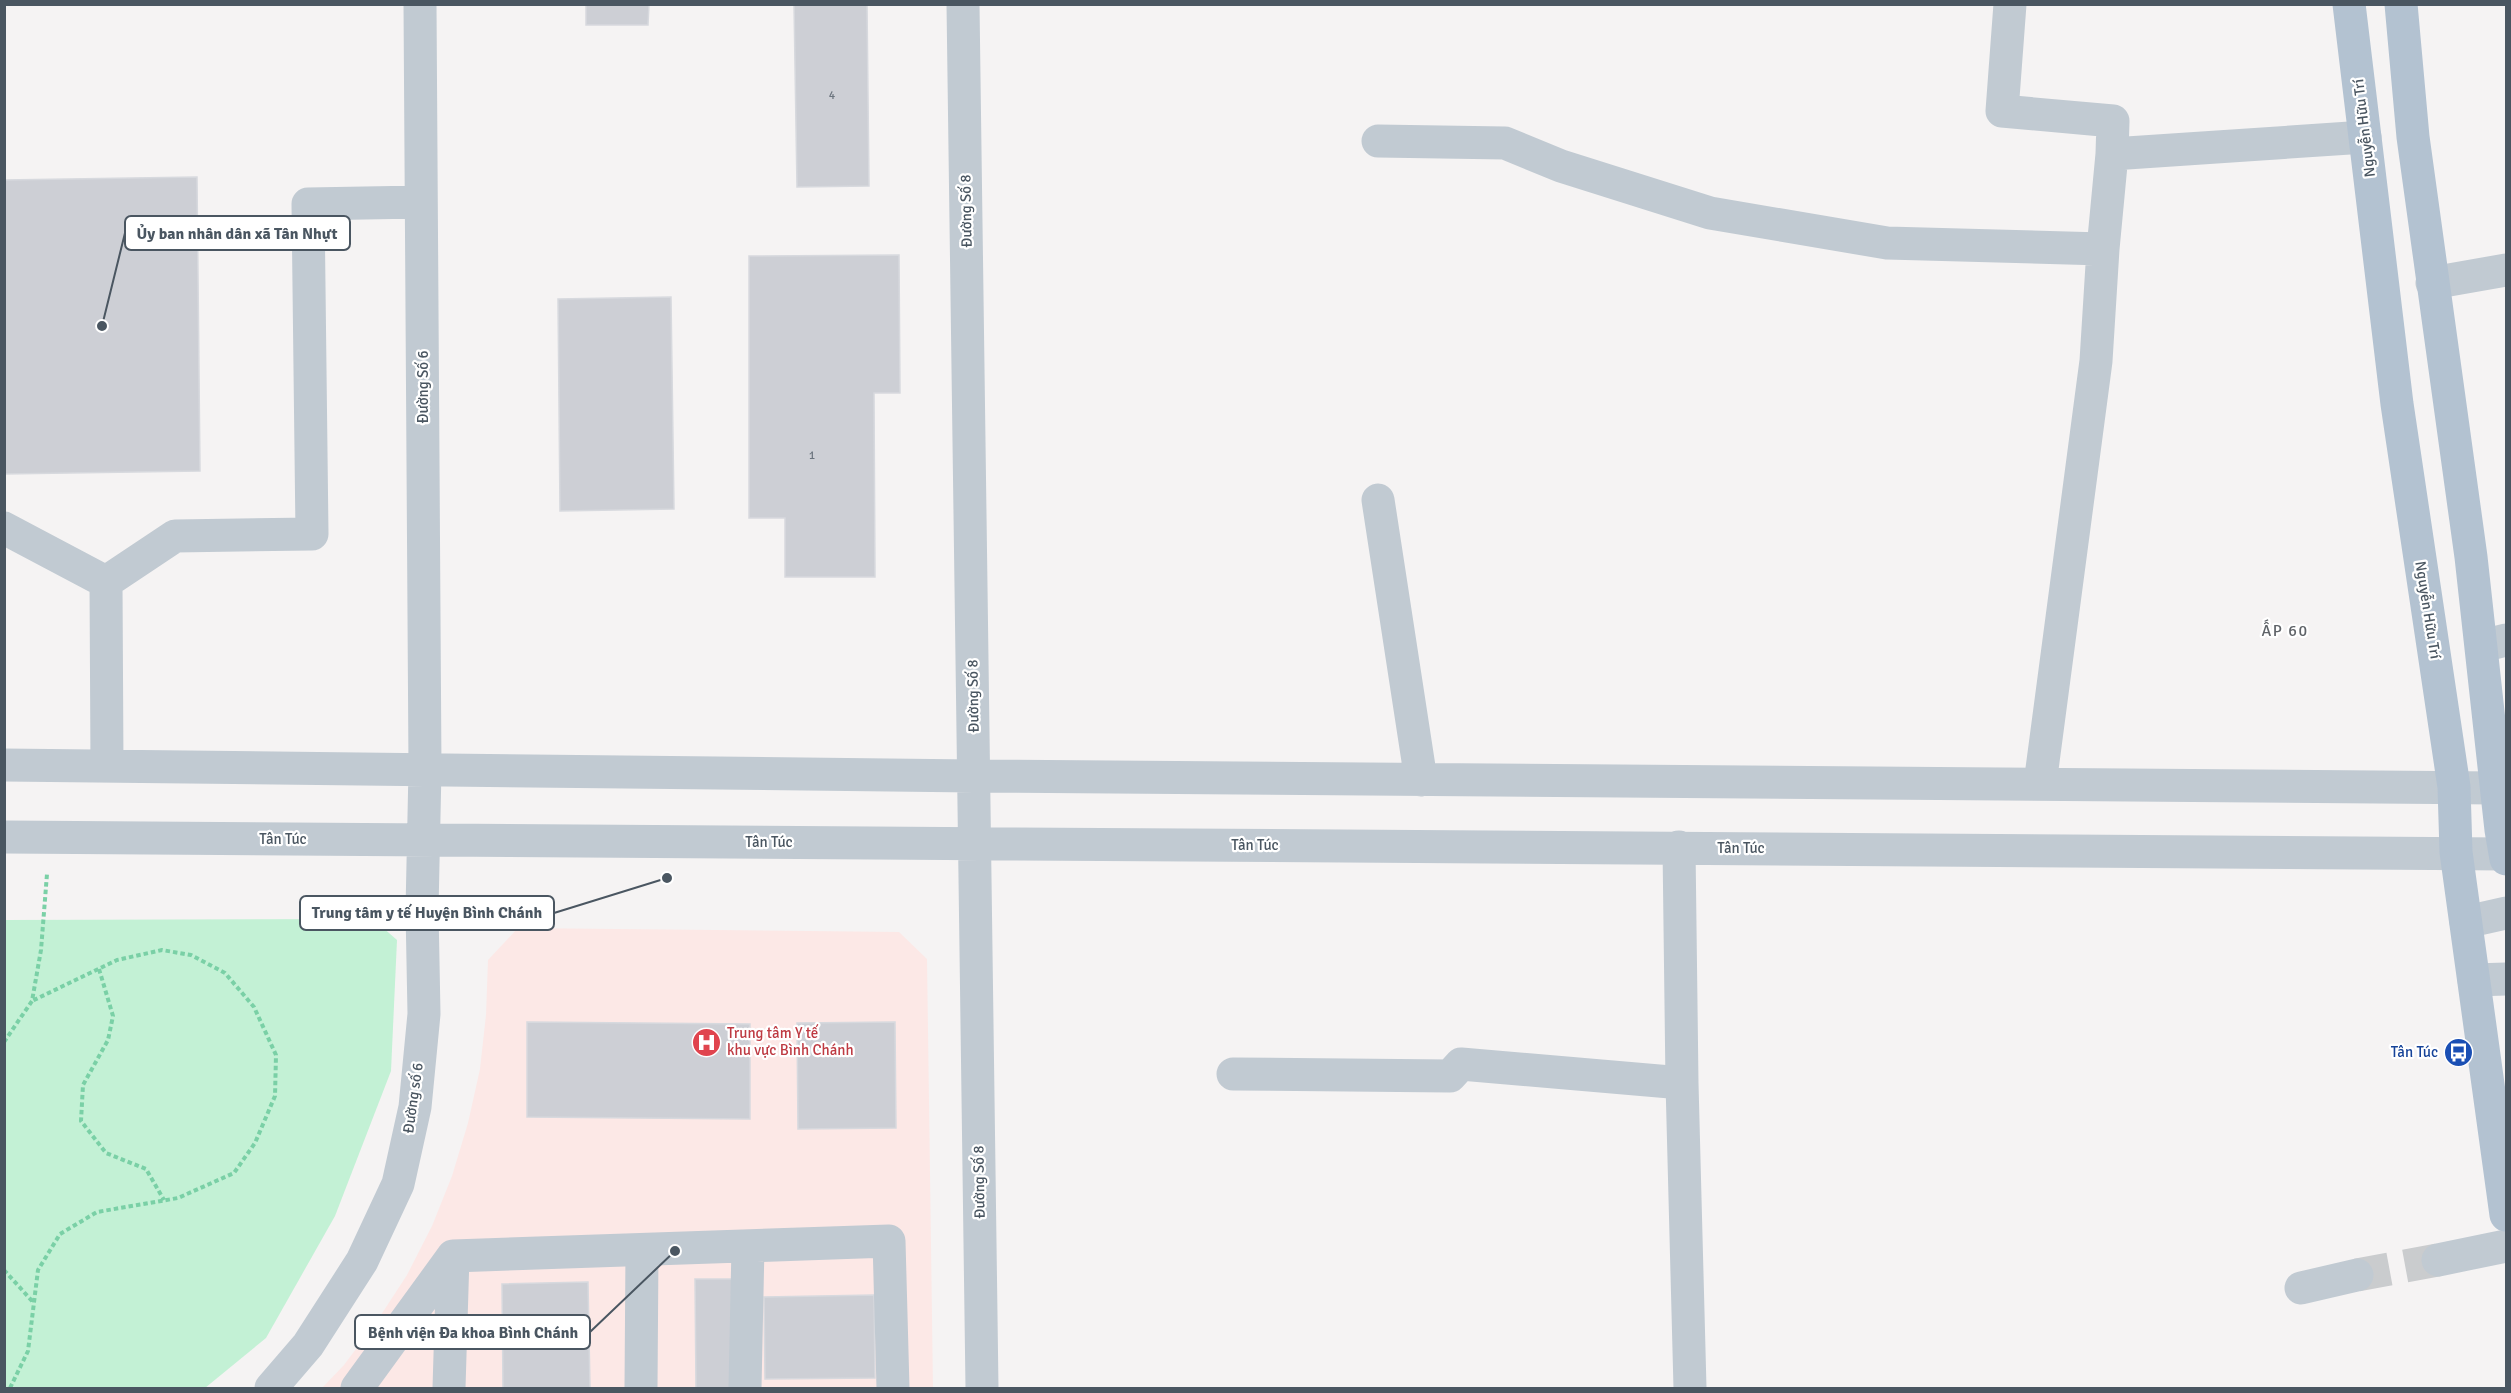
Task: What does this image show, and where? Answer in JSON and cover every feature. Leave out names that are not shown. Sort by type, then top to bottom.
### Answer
[{"type":"main road","name":"Nguyễn Hữu Trí","points":[[2349,4],[2397,404],[2454,787],[2456,852],[2506,1215]]},
{"type":"main road","points":[[2401,4],[2413,137],[2432,283],[2494,643],[2497,788],[2506,856]]},
{"type":"street","name":"Đường Số 6","points":[[420,4],[425,770]]},
{"type":"street","name":"Đường Số 8","points":[[963,4],[982,1389]]},
{"type":"street","points":[[2010,4],[2002,111],[2113,121],[2096,361],[2040,784]]},
{"type":"street","points":[[2112,154],[2365,138]]},
{"type":"street","points":[[1378,141],[1505,144],[1561,166],[1710,213],[1887,243],[2103,249]]},
{"type":"street","points":[[105,582],[175,536],[312,534],[308,204],[421,202]]},
{"type":"street","points":[[2432,283],[2506,270]]},
{"type":"street","points":[[1378,500],[1421,780]]},
{"type":"street","points":[[4,528],[105,582]]},
{"type":"street","points":[[105,582],[107,766]]},
{"type":"street","points":[[4,765],[974,776],[2497,788]]},
{"type":"street","name":"Đường số 6","points":[[271,1389],[308,1345],[362,1261],[398,1184],[415,1107],[424,1014],[425,770]]},
{"type":"street","name":"Tân Túc","points":[[4,837],[2456,852],[2506,856]]},
{"type":"street","points":[[1679,847],[1690,1389]]},
{"type":"street","points":[[2466,922],[2506,914]]},
{"type":"street","points":[[2474,980],[2506,979]]},
{"type":"street","points":[[1233,1074],[1450,1076],[1461,1064],[1682,1083]]},
{"type":"street","points":[[453,1256],[889,1241],[893,1389]]},
{"type":"street","points":[[745,1389],[748,1246]]},
{"type":"street","points":[[2438,1260],[2506,1246]]},
{"type":"street","points":[[641,1389],[642,1250]]},
{"type":"street","points":[[447,1387],[453,1256]]},
{"type":"street","points":[[357,1389],[453,1256]]},
{"type":"street","points":[[2301,1288],[2357,1275]]},
{"type":"path","points":[[4,1042],[32,1001],[41,950],[49,837]]},
{"type":"path","points":[[10,1389],[28,1351],[38,1269],[60,1234],[97,1212],[178,1198],[234,1173],[255,1143],[275,1096],[276,1055],[254,1007],[225,973],[191,955],[162,950],[117,960],[32,1001]]},
{"type":"path","points":[[99,969],[112,1016],[108,1040],[83,1085],[81,1121],[106,1153],[146,1169],[164,1200]]},
{"type":"path","points":[[4,1270],[34,1303]]},
{"type":"shaded area","points":[[518,928],[899,932],[927,959],[933,1388],[322,1388],[344,1365],[377,1321],[407,1275],[432,1226],[452,1176],[468,1123],[480,1069],[486,1015],[488,960]]},
{"type":"green space","points":[[373,919],[397,940],[391,1071],[335,1216],[266,1338],[205,1388],[5,1388],[5,920]]},
{"type":"building","points":[[586,4],[649,4],[648,25],[586,25]]},
{"type":"building","points":[[794,4],[867,4],[869,186],[797,187]]},
{"type":"building","points":[[197,177],[200,471],[4,474],[4,180]]},
{"type":"building","points":[[899,255],[900,393],[874,393],[875,577],[785,577],[785,518],[749,518],[749,256]]},
{"type":"building","points":[[671,297],[674,509],[560,511],[558,299]]},
{"type":"building","points":[[527,1022],[750,1024],[750,1119],[527,1117]]},
{"type":"building","points":[[895,1022],[896,1128],[798,1129],[797,1023]]},
{"type":"building","points":[[695,1279],[738,1279],[738,1388],[696,1388]]},
{"type":"building","points":[[588,1282],[590,1388],[503,1388],[502,1284]]},
{"type":"building","points":[[874,1295],[875,1378],[765,1379],[764,1297]]},
{"type":"tunnel","points":[[2357,1275],[2438,1260]]},
{"type":"place","name":"Ủy ban nhân dân xã Tân Nhựt","points":[[102,326]]},
{"type":"place","name":"Trung tâm y tế Huyện Bình Chánh","points":[[667,878]]},
{"type":"place","name":"Trung tâm Y tế khu vực Bình Chánh","points":[[706,1042]]},
{"type":"place","name":"Tân Túc","points":[[2459,1052]]},
{"type":"place","name":"Bệnh viện Đa khoa Bình Chánh","points":[[675,1251]]},
{"type":"district","name":"ẤP 60","points":[[2285,630]]}]
